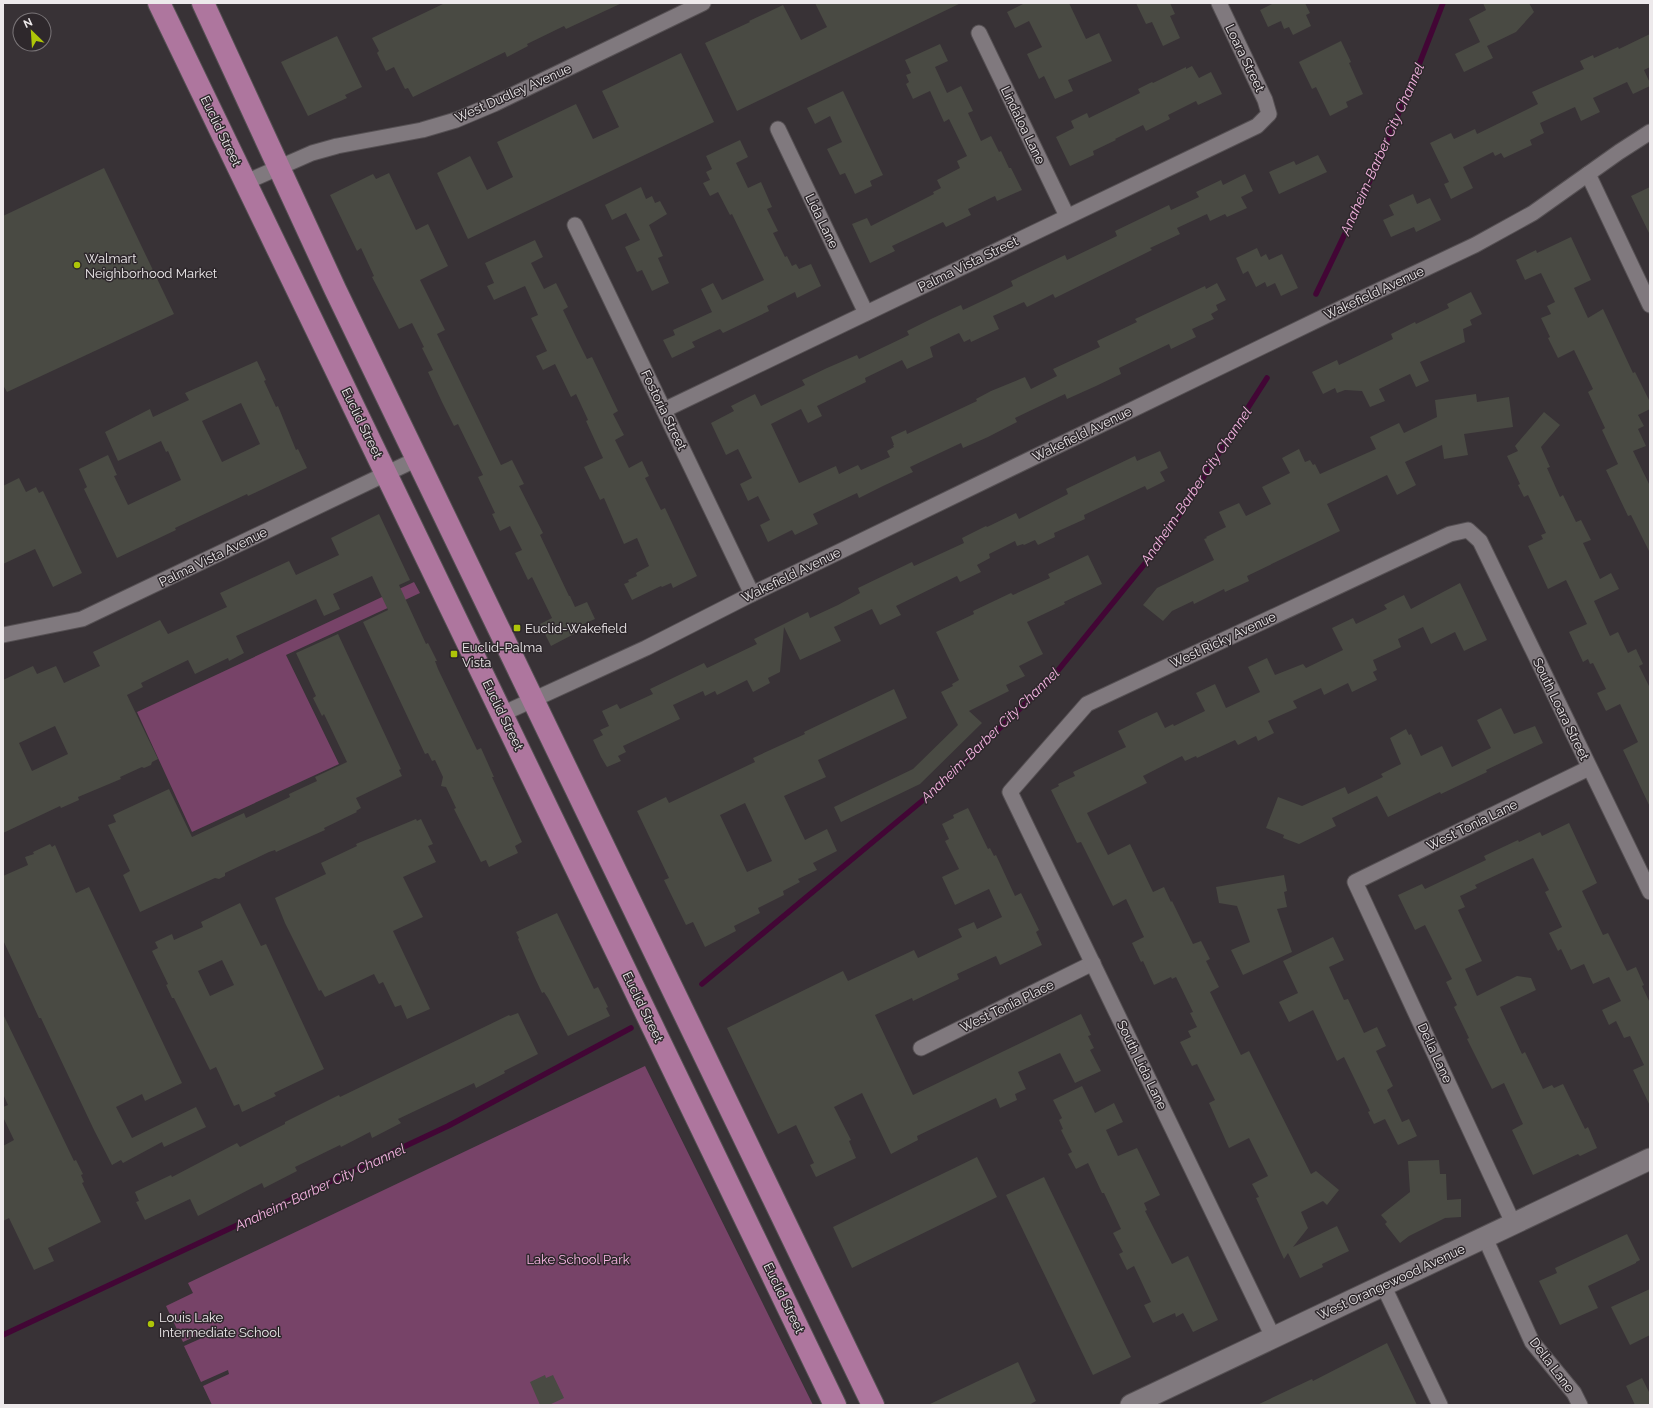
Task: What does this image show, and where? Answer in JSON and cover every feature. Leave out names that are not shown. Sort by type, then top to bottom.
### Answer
[{"type":"main road","name":"Euclid Street","points":[[159,3],[836,1405]]},
{"type":"main road","points":[[203,3],[278,167],[417,459],[874,1405]]},
{"type":"main road","name":"West Orangewood Avenue","points":[[1131,1405],[1383,1285],[1514,1225],[1650,1159]]},
{"type":"street","name":"West Dudley Avenue","points":[[246,182],[312,153],[337,146],[422,130],[456,120],[494,104],[703,3]]},
{"type":"street","name":"Loara Street","points":[[1219,3],[1265,100],[1269,114]]},
{"type":"street","name":"Lindaloa Lane","points":[[979,33],[1067,216]]},
{"type":"street","name":"Palma Vista Street","points":[[664,410],[1257,126],[1269,114]]},
{"type":"street","name":"Lida Lane","points":[[778,129],[866,313]]},
{"type":"street","name":"Wakefield Avenue","points":[[502,714],[646,648],[752,594],[1475,245],[1533,213],[1650,132]]},
{"type":"street","points":[[1588,174],[1650,306]]},
{"type":"street","name":"Fostoria Street","points":[[575,225],[752,594]]},
{"type":"street","name":"Palma Vista Avenue","points":[[3,635],[82,619],[417,459]]},
{"type":"street","name":"South Loara Street","points":[[1468,530],[1480,541],[1650,892]]},
{"type":"street","name":"West Ricky Avenue","points":[[1010,792],[1086,704],[1450,534],[1468,530]]},
{"type":"street","name":"West Tonia Lane","points":[[1355,882],[1589,768]]},
{"type":"street","name":"South Lida Lane","points":[[1010,792],[1273,1337]]},
{"type":"street","name":"Della Lane","points":[[1355,882],[1514,1225]]},
{"type":"street","name":"West Tonia Place","points":[[921,1048],[1093,963]]},
{"type":"street","name":"Della Lane","points":[[1485,1238],[1532,1342],[1574,1392],[1580,1405]]},
{"type":"street","points":[[1383,1285],[1440,1405]]},
{"type":"green space","points":[[414,582],[420,593],[286,655],[339,764],[192,832],[137,712]]},
{"type":"green space","name":"Lake School Park","points":[[645,1066],[813,1405],[212,1405],[203,1386],[229,1374],[228,1370],[201,1382],[184,1346],[211,1334],[209,1330],[183,1342],[166,1306],[193,1293],[188,1283]]},
{"type":"building","points":[[445,3],[622,3],[566,29],[564,26],[527,44],[528,46],[507,57],[505,52],[413,97],[408,88],[405,89],[394,67],[386,71],[377,53],[379,51],[372,38]]},
{"type":"building","points":[[815,3],[961,3],[737,111],[705,43],[783,5],[801,40],[827,27]]},
{"type":"building","points":[[1025,3],[1069,3],[1086,39],[1099,33],[1112,61],[1068,80],[1073,91],[1055,99],[1044,76],[1039,79],[1027,54],[1042,47],[1029,21],[1015,28],[1007,12]]},
{"type":"building","points":[[1136,3],[1170,3],[1175,14],[1170,16],[1180,38],[1163,46],[1152,22],[1146,24]]},
{"type":"building","points":[[1274,3],[1305,3],[1310,13],[1306,15],[1311,26],[1293,35],[1289,27],[1284,29],[1281,21],[1268,27],[1260,10]]},
{"type":"building","points":[[1483,3],[1529,3],[1534,12],[1516,32],[1487,46],[1493,58],[1464,72],[1455,54],[1480,42],[1469,19],[1486,10]]},
{"type":"building","points":[[1650,34],[1650,67],[1644,70],[1650,86],[1633,94],[1627,82],[1593,98],[1600,112],[1581,121],[1575,107],[1540,123],[1544,133],[1530,140],[1532,145],[1504,158],[1501,153],[1495,156],[1493,152],[1463,167],[1473,188],[1451,199],[1444,184],[1449,182],[1430,143],[1451,133],[1454,139],[1475,129],[1477,134],[1538,104],[1532,92],[1584,69],[1580,61],[1593,55],[1594,58],[1618,47],[1619,49]]},
{"type":"building","points":[[337,36],[362,87],[345,95],[347,98],[308,116],[281,62]]},
{"type":"building","points":[[1341,41],[1363,94],[1346,102],[1348,107],[1330,116],[1316,87],[1312,89],[1299,62]]},
{"type":"building","points":[[940,44],[948,61],[935,67],[947,93],[961,86],[973,111],[968,113],[981,141],[991,136],[999,152],[1001,151],[1009,168],[1011,168],[1022,190],[997,201],[995,196],[968,209],[971,215],[946,227],[943,222],[892,246],[895,251],[870,263],[852,224],[867,218],[871,226],[934,194],[933,192],[941,188],[937,180],[960,168],[957,161],[967,156],[949,119],[944,122],[930,91],[913,99],[906,84],[909,82],[906,75],[911,73],[905,60]]},
{"type":"building","points":[[681,53],[714,122],[468,239],[437,173],[470,156],[487,190],[513,177],[497,142],[576,104],[593,139],[619,127],[602,91]]},
{"type":"building","points":[[1192,66],[1199,78],[1211,72],[1222,94],[1198,105],[1196,101],[1168,115],[1170,119],[1146,131],[1143,125],[1093,151],[1094,155],[1070,166],[1056,137],[1074,128],[1071,121],[1087,113],[1089,118],[1140,93],[1138,89],[1186,67],[1186,69]]},
{"type":"building","points":[[843,91],[883,175],[870,181],[872,186],[855,194],[845,173],[840,175],[827,149],[842,142],[830,116],[815,124],[807,108]]},
{"type":"building","points":[[740,140],[748,157],[736,163],[748,188],[761,182],[772,207],[767,209],[778,231],[773,233],[785,257],[787,256],[792,266],[796,264],[799,269],[811,264],[821,286],[797,298],[795,292],[767,306],[769,311],[723,333],[720,329],[692,342],[695,347],[672,358],[663,340],[675,335],[673,330],[712,312],[701,289],[713,283],[722,300],[764,280],[732,214],[730,215],[718,192],[710,196],[703,183],[710,180],[706,172],[712,169],[706,156]]},
{"type":"building","points":[[1318,155],[1327,172],[1279,194],[1269,172],[1294,161],[1296,165]]},
{"type":"building","name":"Walmart Neighborhood Market","points":[[104,168],[174,314],[7,392],[3,385],[3,216]]},
{"type":"building","points":[[389,173],[416,230],[428,224],[448,266],[420,280],[445,330],[437,334],[501,465],[512,460],[524,484],[519,486],[543,533],[540,535],[575,607],[587,602],[595,619],[572,629],[574,634],[551,646],[540,624],[552,618],[532,577],[528,580],[515,553],[522,550],[510,526],[500,531],[492,514],[495,513],[478,477],[483,475],[458,424],[454,426],[428,372],[433,370],[422,348],[424,347],[412,323],[399,329],[372,277],[374,276],[361,248],[357,251],[330,195],[373,174],[376,179]]},
{"type":"building","points":[[1245,174],[1253,191],[1241,197],[1247,208],[1227,217],[1225,214],[1210,221],[1207,214],[1177,228],[1180,234],[1150,248],[1152,250],[1055,298],[1053,294],[1027,307],[1024,302],[993,316],[999,329],[971,342],[970,339],[964,342],[959,333],[930,347],[933,357],[907,369],[902,360],[865,378],[866,382],[817,406],[822,416],[808,423],[801,409],[771,424],[799,483],[836,466],[839,474],[858,465],[861,470],[890,457],[887,451],[894,447],[891,437],[906,430],[907,434],[977,401],[976,399],[991,391],[1025,377],[1031,389],[1057,376],[1053,369],[1100,347],[1097,341],[1137,322],[1135,319],[1205,286],[1206,289],[1217,283],[1226,300],[1216,305],[1218,310],[1211,314],[1214,319],[1192,329],[1196,337],[1171,349],[1169,344],[1119,368],[1121,374],[1067,399],[1065,394],[1015,418],[1017,422],[988,437],[963,448],[961,443],[910,467],[913,472],[859,498],[857,493],[813,514],[818,524],[795,535],[792,530],[768,542],[760,525],[770,520],[758,496],[748,501],[740,484],[752,478],[738,449],[726,455],[711,423],[734,411],[731,406],[755,394],[761,406],[805,385],[802,380],[827,368],[857,355],[859,359],[909,335],[907,331],[931,319],[961,305],[963,310],[1013,286],[1011,281],[1065,255],[1067,260],[1117,236],[1115,231],[1169,205],[1171,210],[1199,197],[1196,192],[1221,180],[1223,185]]},
{"type":"building","points":[[641,187],[646,199],[652,196],[655,203],[660,201],[667,214],[649,225],[663,256],[658,258],[669,283],[652,291],[642,270],[637,272],[625,247],[640,240],[626,213],[612,220],[605,205]]},
{"type":"building","points":[[1650,187],[1650,235],[1631,196]]},
{"type":"building","points":[[1413,194],[1417,204],[1430,198],[1441,220],[1416,232],[1414,227],[1391,237],[1383,220],[1394,215],[1389,205]]},
{"type":"building","points":[[1571,237],[1591,280],[1574,288],[1588,318],[1603,309],[1633,373],[1635,372],[1650,402],[1650,409],[1638,415],[1644,426],[1638,429],[1646,446],[1633,451],[1650,486],[1650,553],[1631,515],[1628,516],[1606,470],[1618,464],[1602,430],[1605,428],[1588,392],[1593,389],[1574,350],[1558,358],[1548,338],[1550,337],[1541,318],[1551,314],[1547,306],[1555,302],[1541,273],[1525,280],[1516,260],[1536,250],[1537,253]]},
{"type":"building","points":[[535,240],[543,257],[531,263],[544,289],[556,283],[568,307],[563,310],[576,337],[587,359],[592,357],[618,411],[613,414],[624,435],[615,440],[629,468],[642,461],[649,476],[645,478],[661,510],[665,508],[697,576],[673,588],[671,583],[662,587],[661,586],[632,600],[624,584],[629,582],[628,580],[637,576],[636,573],[649,566],[637,538],[624,544],[604,498],[600,500],[584,467],[603,458],[586,421],[588,420],[576,394],[571,397],[555,364],[543,370],[536,356],[547,351],[531,318],[538,315],[525,286],[494,300],[487,286],[494,283],[485,263]]},
{"type":"building","points":[[1257,248],[1261,257],[1266,254],[1269,260],[1282,254],[1298,288],[1281,296],[1275,283],[1267,287],[1265,282],[1256,287],[1248,271],[1243,274],[1236,258]]},
{"type":"building","points":[[1471,292],[1482,314],[1470,320],[1472,325],[1463,329],[1465,342],[1420,362],[1429,381],[1416,387],[1410,374],[1379,389],[1385,401],[1370,407],[1362,391],[1345,390],[1337,393],[1335,388],[1323,394],[1312,372],[1337,360],[1339,365],[1393,339],[1391,334],[1449,308],[1447,304]]},
{"type":"building","points":[[257,361],[266,380],[264,381],[276,407],[278,406],[296,450],[298,449],[307,468],[175,528],[176,530],[117,558],[84,489],[87,487],[79,469],[108,455],[117,475],[114,476],[128,505],[181,480],[168,451],[166,452],[161,441],[118,461],[105,432],[150,409],[153,417],[189,400],[185,393]],"holes":[[[241,403],[260,444],[222,462],[202,421]]]},
{"type":"building","points":[[1476,394],[1477,402],[1509,397],[1513,427],[1464,434],[1468,455],[1444,459],[1442,445],[1405,462],[1416,485],[1397,495],[1387,475],[1327,504],[1340,531],[1247,576],[1249,581],[1225,592],[1224,589],[1194,604],[1193,601],[1172,611],[1163,621],[1143,605],[1157,588],[1214,560],[1204,539],[1226,527],[1219,512],[1239,503],[1246,516],[1271,504],[1262,487],[1290,473],[1282,458],[1299,449],[1305,462],[1310,460],[1313,465],[1315,464],[1320,474],[1376,449],[1370,437],[1399,423],[1404,433],[1437,417],[1435,400]]},
{"type":"building","points":[[1544,412],[1560,425],[1541,447],[1550,467],[1547,468],[1560,497],[1563,495],[1576,522],[1581,520],[1591,540],[1583,543],[1600,579],[1611,573],[1619,589],[1594,601],[1610,636],[1618,632],[1628,653],[1636,649],[1643,664],[1639,666],[1650,688],[1650,807],[1623,750],[1638,742],[1620,704],[1606,711],[1597,693],[1606,689],[1593,663],[1590,664],[1588,659],[1583,662],[1569,632],[1587,624],[1566,580],[1548,589],[1528,546],[1543,539],[1541,535],[1546,533],[1528,495],[1524,497],[1518,485],[1520,484],[1507,456],[1518,451],[1515,446]]},
{"type":"building","points":[[1160,451],[1168,468],[1160,472],[1165,481],[1147,490],[1145,486],[1084,515],[1085,519],[1054,533],[1055,537],[1038,545],[1035,540],[1024,545],[1017,546],[1015,541],[989,554],[990,558],[977,565],[981,572],[960,582],[957,576],[896,606],[901,615],[880,625],[872,609],[834,627],[841,641],[800,660],[784,627],[780,672],[768,678],[770,683],[753,692],[747,680],[717,695],[715,691],[705,696],[703,691],[673,705],[680,719],[623,746],[626,752],[618,756],[621,761],[607,767],[601,757],[593,740],[603,735],[600,730],[609,726],[602,711],[617,704],[620,709],[653,694],[650,689],[704,663],[707,668],[757,644],[754,639],[808,612],[810,618],[838,605],[860,593],[858,588],[912,562],[914,566],[964,543],[962,538],[986,526],[987,527],[1016,513],[1019,519],[1068,494],[1066,489],[1135,456],[1137,461]]},
{"type":"building","points":[[19,478],[26,492],[36,487],[39,493],[43,491],[82,573],[53,587],[35,549],[3,564],[3,486]]},
{"type":"building","points":[[379,514],[410,580],[399,585],[426,644],[428,643],[437,661],[435,661],[438,669],[477,750],[481,748],[494,777],[492,777],[522,842],[515,846],[518,853],[489,867],[486,860],[481,862],[454,809],[456,808],[446,787],[441,786],[443,777],[435,760],[432,761],[428,753],[425,754],[363,622],[388,610],[372,576],[333,594],[340,609],[324,616],[316,599],[236,636],[244,653],[229,661],[228,658],[195,674],[188,660],[141,683],[143,687],[127,695],[158,759],[152,762],[151,765],[144,768],[142,767],[120,777],[121,779],[78,797],[79,800],[61,808],[60,806],[3,833],[3,680],[33,666],[37,674],[56,666],[64,683],[100,666],[93,652],[160,620],[168,634],[227,607],[220,593],[289,561],[296,575],[339,555],[331,538]],"holes":[[[55,726],[68,754],[32,771],[19,743]]]},
{"type":"building","points":[[1088,555],[1102,584],[1027,622],[1043,654],[1019,666],[1025,676],[1006,685],[1009,691],[969,711],[982,723],[920,784],[841,822],[834,807],[913,769],[958,725],[941,692],[953,686],[952,684],[959,680],[936,632],[974,614],[973,611],[1011,593],[1013,595],[1050,578],[1048,574]]},
{"type":"building","points":[[1460,583],[1487,640],[1464,651],[1455,632],[1431,644],[1423,627],[1398,639],[1401,647],[1373,660],[1377,670],[1373,672],[1377,680],[1352,692],[1348,683],[1324,695],[1321,688],[1293,701],[1297,708],[1268,721],[1274,733],[1258,741],[1256,736],[1238,745],[1235,740],[1197,758],[1196,756],[1185,761],[1182,756],[1143,776],[1147,783],[1087,813],[1108,855],[1130,844],[1153,892],[1164,887],[1193,944],[1201,941],[1210,959],[1206,961],[1219,987],[1210,992],[1241,1055],[1249,1051],[1311,1174],[1316,1171],[1339,1190],[1327,1205],[1323,1201],[1301,1212],[1308,1228],[1293,1247],[1337,1226],[1349,1251],[1322,1264],[1323,1267],[1300,1278],[1288,1253],[1284,1259],[1256,1198],[1259,1197],[1252,1184],[1268,1176],[1249,1138],[1229,1148],[1209,1103],[1215,1100],[1197,1064],[1192,1066],[1180,1042],[1191,1037],[1188,1031],[1197,1027],[1190,1013],[1193,1012],[1176,977],[1172,979],[1171,977],[1154,985],[1143,961],[1141,962],[1132,943],[1144,937],[1126,899],[1113,906],[1081,842],[1077,843],[1051,790],[1059,786],[1058,784],[1075,776],[1073,772],[1126,747],[1118,731],[1157,712],[1165,728],[1173,724],[1174,726],[1205,711],[1196,693],[1215,684],[1226,708],[1260,692],[1248,667],[1267,658],[1275,675],[1303,664],[1306,668],[1343,650],[1332,628],[1353,618],[1356,624],[1387,609],[1384,605],[1404,595],[1411,609]]},
{"type":"building","points":[[338,634],[401,769],[399,770],[402,776],[356,798],[361,808],[356,811],[357,812],[324,828],[325,830],[276,852],[275,850],[269,852],[225,873],[225,876],[219,879],[215,878],[140,912],[123,875],[130,871],[108,825],[116,822],[113,815],[169,789],[192,837],[244,813],[246,818],[290,797],[289,794],[317,781],[315,777],[347,762],[324,714],[322,716],[313,698],[316,696],[296,653]]},
{"type":"building","points":[[894,689],[907,718],[818,760],[826,777],[784,796],[805,840],[827,829],[837,851],[813,863],[817,870],[798,879],[800,882],[783,891],[784,895],[758,908],[760,913],[734,926],[736,931],[705,947],[693,922],[686,925],[664,880],[669,878],[637,811],[666,797],[669,803],[755,762],[753,758],[805,734],[804,732]],"holes":[[[745,803],[772,861],[747,872],[720,815]]]},
{"type":"building","points":[[1501,708],[1514,734],[1535,726],[1543,743],[1486,770],[1487,772],[1441,794],[1440,792],[1388,817],[1377,796],[1332,818],[1336,826],[1299,844],[1283,838],[1284,835],[1266,828],[1278,797],[1302,806],[1345,787],[1348,794],[1383,777],[1381,774],[1401,764],[1390,738],[1406,729],[1409,735],[1411,734],[1421,756],[1442,746],[1452,767],[1491,748],[1477,720]]},
{"type":"building","points":[[968,808],[988,849],[990,848],[994,856],[996,855],[1015,896],[1021,893],[1039,930],[1036,932],[1042,945],[1000,965],[996,956],[957,974],[959,979],[913,1001],[912,998],[875,1015],[913,1095],[1081,1014],[1091,1035],[1088,1036],[1094,1048],[1090,1050],[1101,1071],[1075,1083],[1060,1053],[1018,1072],[1026,1089],[1015,1094],[1017,1100],[1000,1108],[996,1098],[917,1136],[918,1140],[891,1154],[862,1093],[834,1107],[851,1140],[849,1141],[856,1158],[816,1177],[810,1165],[814,1163],[796,1125],[778,1134],[727,1028],[843,971],[848,981],[914,950],[918,958],[962,937],[958,929],[974,922],[977,929],[1002,917],[989,889],[955,905],[942,877],[959,869],[945,841],[949,839],[942,824],[954,818],[953,815]]},
{"type":"building","points":[[416,819],[417,821],[421,819],[433,844],[428,846],[436,862],[403,877],[423,917],[393,931],[430,1009],[407,1019],[401,1005],[395,1007],[383,982],[379,984],[374,974],[325,997],[321,990],[319,991],[285,923],[275,898],[326,874],[321,863],[357,846],[356,844]]},
{"type":"building","points":[[1569,823],[1597,883],[1582,891],[1603,935],[1608,933],[1627,971],[1636,967],[1644,985],[1642,986],[1650,1003],[1650,1106],[1633,1070],[1644,1065],[1630,1036],[1624,1038],[1616,1021],[1609,1025],[1602,1010],[1621,1001],[1609,977],[1593,984],[1584,964],[1571,970],[1561,949],[1558,951],[1549,933],[1562,927],[1545,892],[1549,890],[1533,858],[1475,885],[1477,888],[1460,896],[1465,907],[1458,910],[1482,961],[1465,969],[1477,996],[1517,976],[1531,978],[1536,990],[1500,1007],[1522,1054],[1525,1052],[1543,1089],[1552,1085],[1554,1088],[1563,1084],[1585,1129],[1588,1127],[1597,1148],[1580,1156],[1578,1154],[1533,1175],[1512,1130],[1523,1124],[1504,1083],[1492,1089],[1467,1039],[1469,1038],[1454,1007],[1457,1005],[1446,982],[1452,979],[1425,925],[1415,930],[1398,895],[1422,884],[1425,889],[1486,860],[1484,856],[1518,840],[1519,842],[1540,832],[1542,836]]},
{"type":"building","points":[[50,844],[52,847],[55,845],[76,893],[89,887],[182,1083],[145,1101],[142,1094],[116,1107],[132,1138],[196,1107],[206,1127],[164,1147],[162,1142],[123,1163],[121,1160],[112,1165],[41,1018],[39,1018],[3,940],[3,876],[28,865],[25,857],[34,854],[33,852]]},
{"type":"building","points":[[1284,875],[1287,891],[1284,892],[1287,907],[1277,909],[1292,952],[1243,975],[1231,950],[1250,942],[1237,906],[1219,903],[1216,887]]},
{"type":"building","points":[[240,903],[261,946],[266,944],[324,1069],[274,1093],[276,1096],[242,1112],[239,1104],[234,1106],[216,1067],[210,1070],[174,998],[172,998],[166,985],[168,984],[152,951],[158,948],[155,942],[172,934],[174,940],[203,927],[201,922]],"holes":[[[222,960],[234,985],[210,996],[198,971]]]},
{"type":"building","points":[[557,913],[594,989],[598,987],[608,1007],[606,1008],[610,1016],[568,1036],[548,998],[544,992],[542,993],[516,932]]},
{"type":"building","points":[[1333,937],[1344,960],[1329,967],[1344,1000],[1348,999],[1364,1033],[1377,1027],[1386,1046],[1376,1051],[1393,1086],[1387,1090],[1402,1122],[1409,1119],[1417,1136],[1398,1145],[1385,1119],[1374,1124],[1368,1112],[1370,1111],[1344,1057],[1337,1061],[1313,1010],[1289,1022],[1279,1002],[1298,993],[1283,961]]},
{"type":"building","points":[[518,1013],[538,1054],[504,1071],[505,1073],[476,1088],[474,1083],[398,1119],[401,1123],[372,1138],[370,1132],[341,1147],[340,1145],[295,1167],[297,1171],[264,1188],[262,1183],[198,1216],[190,1199],[145,1220],[136,1202],[139,1201],[135,1192],[171,1175],[172,1177],[237,1143],[240,1147],[285,1124],[285,1122],[339,1095],[340,1097],[509,1015]]},
{"type":"building","points":[[3,1014],[74,1161],[76,1160],[83,1174],[81,1175],[84,1182],[82,1183],[101,1222],[48,1248],[54,1261],[34,1270],[9,1218],[3,1221],[3,1146],[14,1140],[3,1117],[3,1107],[8,1105],[3,1094]]},
{"type":"building","points":[[1082,1086],[1095,1113],[1114,1103],[1123,1122],[1106,1130],[1118,1156],[1137,1148],[1160,1195],[1144,1203],[1147,1210],[1145,1211],[1172,1264],[1188,1256],[1218,1320],[1193,1332],[1183,1313],[1176,1317],[1175,1313],[1153,1323],[1144,1305],[1151,1302],[1134,1266],[1127,1270],[1119,1254],[1123,1252],[1113,1233],[1121,1229],[1104,1193],[1102,1193],[1088,1163],[1076,1169],[1068,1154],[1072,1152],[1061,1130],[1063,1129],[1059,1120],[1062,1118],[1053,1100]]},
{"type":"building","points":[[977,1157],[997,1197],[852,1268],[833,1227]]},
{"type":"building","points":[[1439,1160],[1440,1174],[1446,1174],[1447,1200],[1461,1199],[1461,1217],[1445,1218],[1409,1236],[1400,1243],[1385,1224],[1387,1222],[1381,1215],[1410,1192],[1408,1161]]},
{"type":"building","points":[[1044,1177],[1131,1357],[1093,1375],[1006,1195]]},
{"type":"building","points":[[1627,1234],[1640,1260],[1588,1286],[1598,1308],[1560,1325],[1539,1281],[1557,1273],[1555,1268]]},
{"type":"building","points":[[1650,1289],[1650,1335],[1630,1345],[1611,1307]]},
{"type":"building","points":[[1387,1343],[1417,1405],[1257,1405],[1312,1379],[1313,1381]]},
{"type":"building","points":[[1018,1362],[1036,1401],[1029,1405],[928,1405]]},
{"type":"building","points":[[545,1375],[546,1378],[553,1375],[564,1398],[549,1405],[540,1405],[530,1382]]},
{"type":"building","points":[[1642,1378],[1650,1394],[1650,1405],[1635,1405],[1626,1386]]},
{"type":"waterway","name":"Anaheim-Barber City Channel","points":[[1316,294],[1365,192],[1415,75],[1443,3]]},
{"type":"waterway","name":"Anaheim-Barber City Channel","points":[[702,984],[934,791],[1051,679],[1160,545],[1267,378]]},
{"type":"waterway","name":"Anaheim-Barber City Channel","points":[[3,1335],[448,1126],[631,1028]]},
{"type":"place","name":"Walmart Neighborhood Market","points":[[77,265]]},
{"type":"place","name":"Euclid-Wakefield","points":[[517,628]]},
{"type":"place","name":"Euclid-Palma Vista","points":[[454,654]]},
{"type":"place","name":"Louis Lake Intermediate School","points":[[151,1324]]}]
